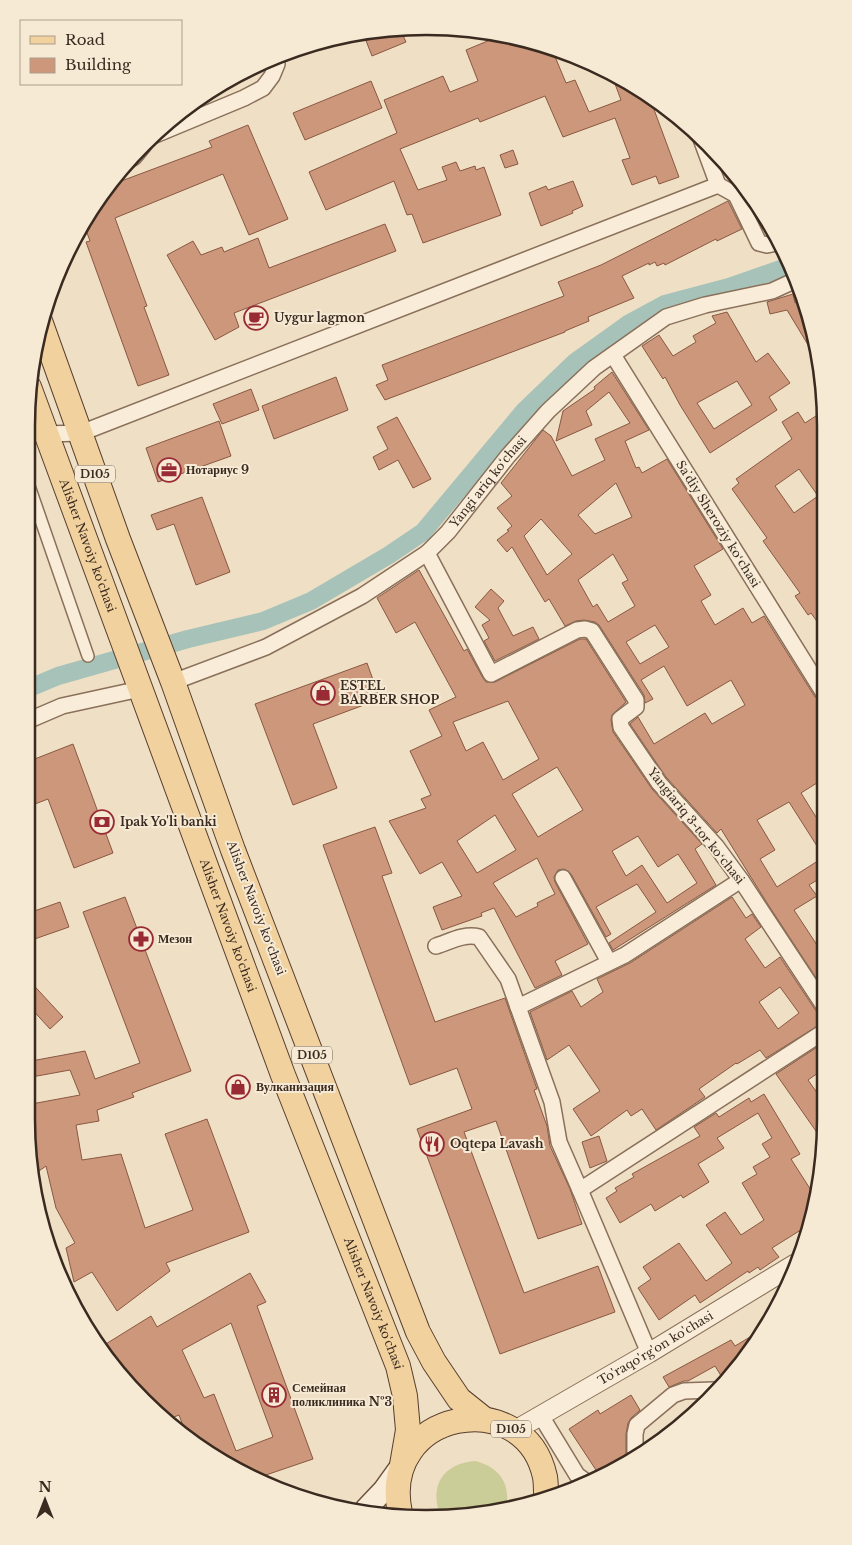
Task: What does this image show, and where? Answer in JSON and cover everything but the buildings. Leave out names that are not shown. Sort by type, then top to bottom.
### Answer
[{"type":"main road","name":"Alisher Navoiy koʻchasi","points":[[46,337],[233,850],[418,1332],[434,1362],[458,1399],[484,1419]]},
{"type":"main road","name":"Alisher Navoiy ko'chasi","points":[[36,405],[283,1075],[398,1366],[405,1396],[408,1430],[402,1465]]},
{"type":"main road","name":"D105","points":[[400,1509],[397,1488],[402,1465],[415,1444],[435,1428],[458,1419],[484,1419],[500,1423],[514,1431],[527,1442],[539,1458],[549,1489]]},
{"type":"main road","points":[[369,1506],[384,1490],[402,1465]]},
{"type":"street","points":[[176,125],[244,98],[263,88],[272,76],[277,65]]},
{"type":"street","points":[[707,155],[718,185],[736,195],[760,243],[767,245],[772,244]]},
{"type":"street","points":[[46,434],[81,433],[718,185]]},
{"type":"street","name":"Yangi ariq ko‘chasi","points":[[171,678],[266,647],[362,596],[427,553],[448,532],[508,456],[548,411],[594,368],[666,317],[705,305],[772,291],[790,283]]},
{"type":"street","name":"Saʼdiy Sheroziy koʻchasi","points":[[612,355],[817,682]]},
{"type":"street","points":[[35,503],[88,656]]},
{"type":"street","name":"Yangiariq 3-tor koʻchasi","points":[[427,553],[491,674],[577,630],[585,629],[592,631],[636,700],[636,707],[620,719],[621,727],[659,783],[716,846],[741,880],[817,995]]},
{"type":"street","points":[[35,718],[62,706],[139,684]]},
{"type":"street","points":[[563,878],[609,962]]},
{"type":"street","points":[[518,1007],[625,955],[741,880]]},
{"type":"street","points":[[436,946],[464,937],[472,936],[479,938],[508,979],[552,1102],[559,1142],[649,1353]]},
{"type":"street","points":[[580,1190],[817,1036]]},
{"type":"street","name":"To'raqo'rg'on ko'chasi","points":[[514,1431],[649,1353],[787,1269]]},
{"type":"street","points":[[635,1449],[637,1426],[673,1395],[684,1391],[707,1390]]},
{"type":"street","points":[[541,1416],[577,1474],[581,1478]]},
{"type":"green space","points":[[476,1461],[491,1467],[504,1482],[507,1501],[477,1507],[438,1510],[436,1495],[441,1478],[447,1471],[464,1463]]},
{"type":"waterway","points":[[35,686],[58,676],[188,639],[263,621],[311,601],[389,555],[423,532],[524,411],[575,362],[628,324],[665,304],[729,287],[783,268]]},
{"type":"place","name":"Uygur lagmon","points":[[256,318]]},
{"type":"place","name":"Нотариус 9","points":[[169,470]]},
{"type":"place","name":"ESTEL BARBER SHOP","points":[[323,693]]},
{"type":"place","name":"Ipak Yo'li banki","points":[[102,822]]},
{"type":"place","name":"Мезон","points":[[141,939]]},
{"type":"place","name":"Вулканизация","points":[[238,1087]]},
{"type":"place","name":"Oqtepa Lavash","points":[[432,1144]]},
{"type":"place","name":"Семейная поликлиника №3","points":[[274,1395]]}]
